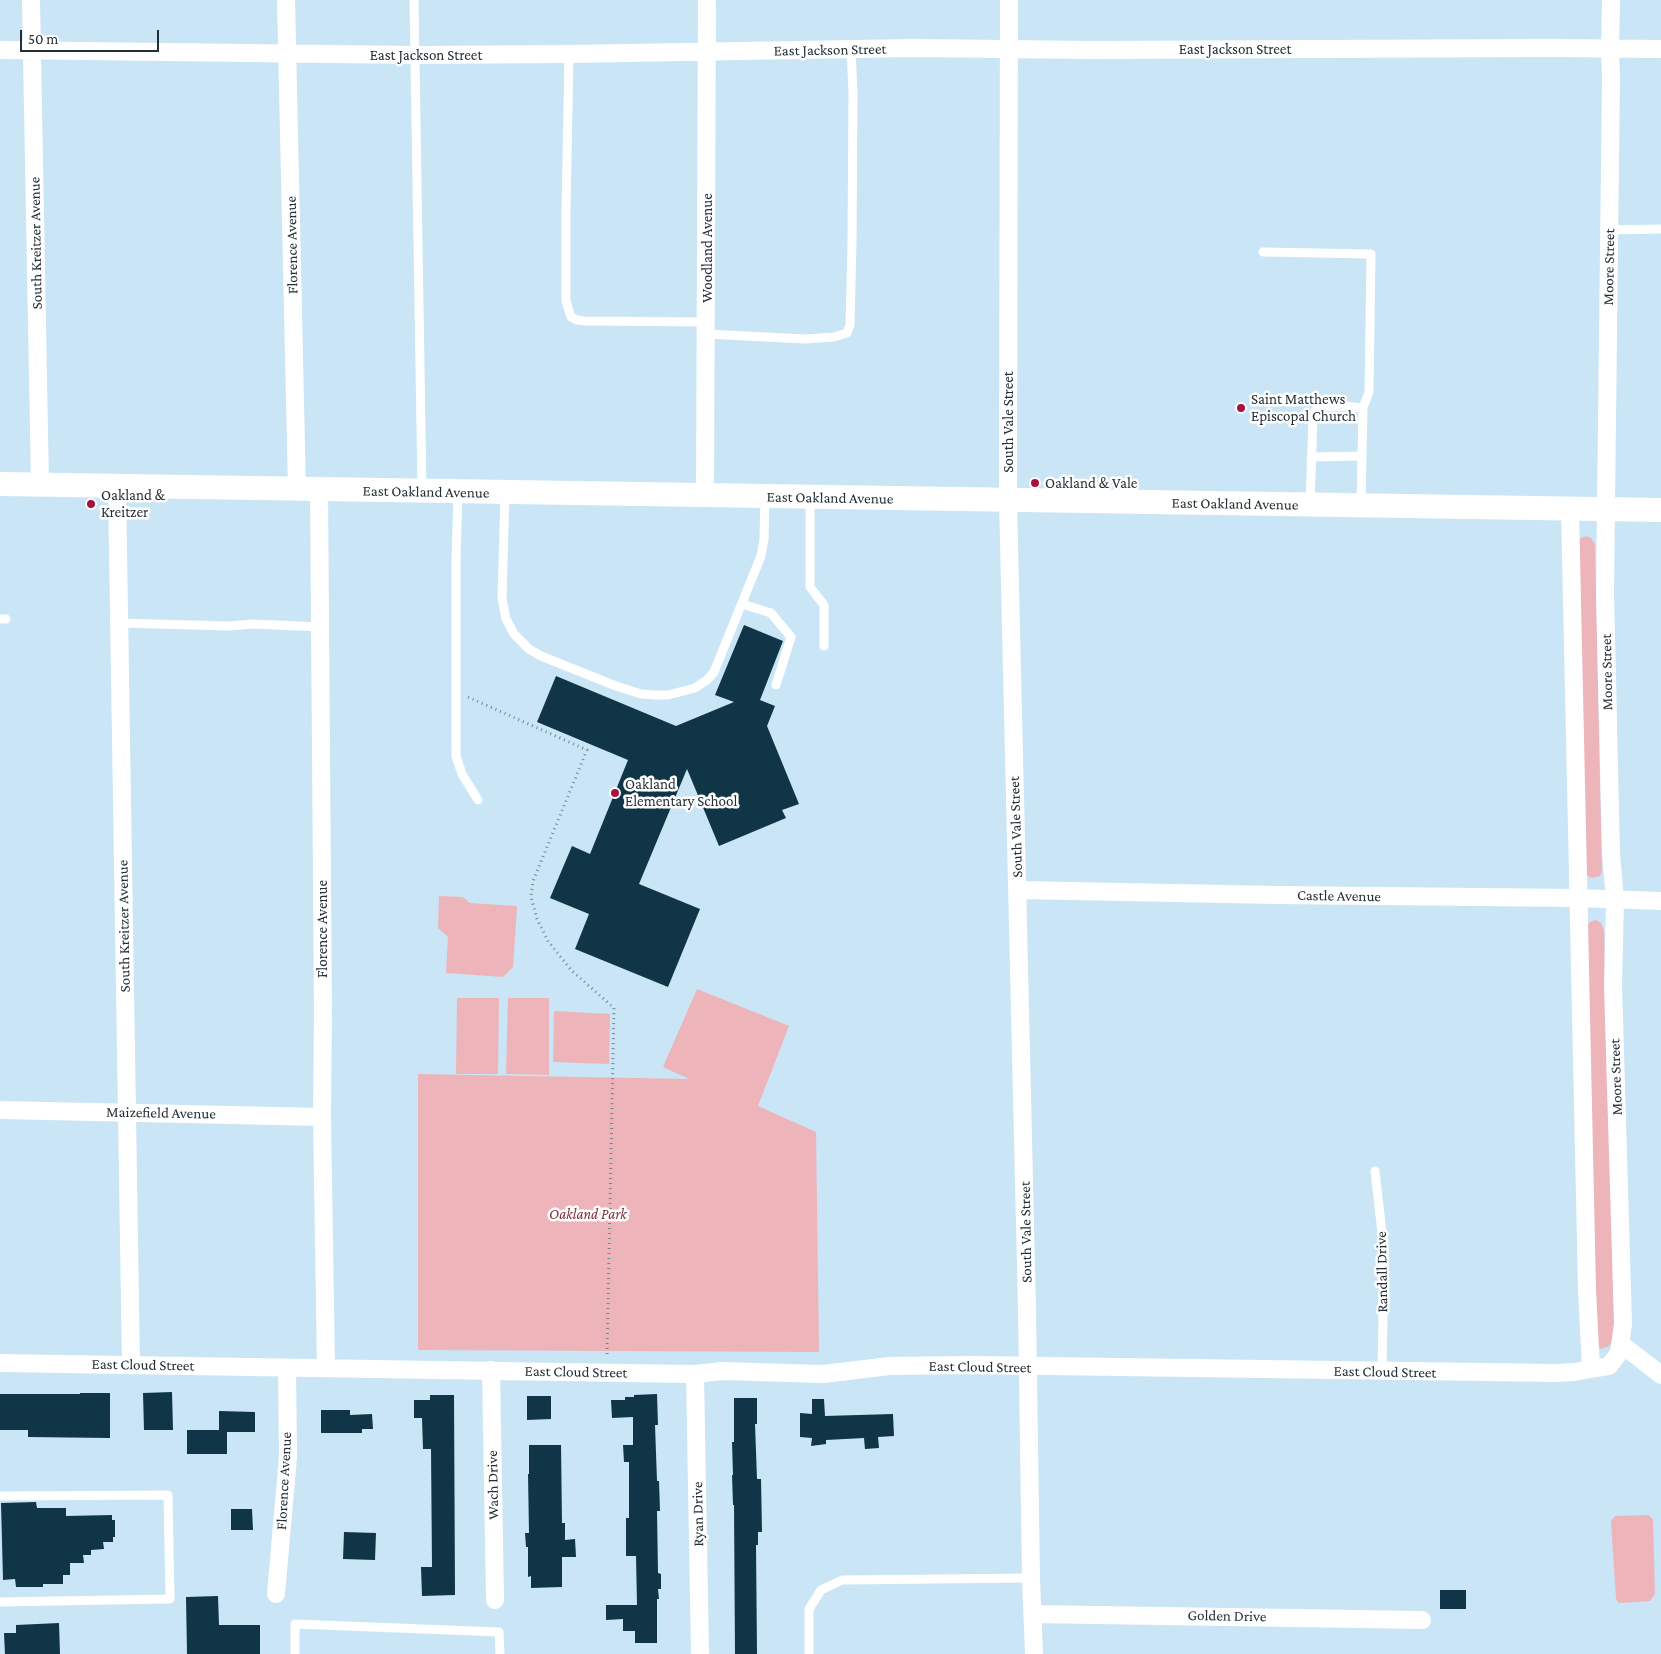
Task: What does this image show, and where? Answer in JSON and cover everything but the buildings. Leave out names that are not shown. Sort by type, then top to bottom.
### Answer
[{"type":"main road","name":"East Oakland Avenue","points":[[0,484],[1661,510]]},
{"type":"street","name":"South Kreitzer Avenue","points":[[31,0],[40,485]]},
{"type":"street","name":"Florence Avenue","points":[[286,0],[308,490],[320,627],[322,1117],[326,1368]]},
{"type":"street","name":"Woodland Avenue","points":[[705,496],[707,0]]},
{"type":"street","name":"South Vale Street","points":[[1009,0],[1008,500],[1034,1654]]},
{"type":"street","name":"Moore Street","points":[[1611,0],[1610,50],[1612,77],[1605,592],[1611,825],[1615,900],[1613,984],[1623,1324],[1621,1344]]},
{"type":"street","name":"East Jackson Street","points":[[0,50],[414,55],[851,49],[1661,49]]},
{"type":"street","name":"South Kreitzer Avenue","points":[[117,487],[131,1365]]},
{"type":"street","points":[[1570,509],[1587,1290],[1591,1369]]},
{"type":"street","name":"Castle Avenue","points":[[1018,890],[1578,898],[1661,901]]},
{"type":"street","name":"Maizefield Avenue","points":[[0,1110],[322,1117]]},
{"type":"street","points":[[1621,1344],[1661,1375]]},
{"type":"street","name":"East Cloud Street","points":[[0,1363],[695,1374],[722,1371],[822,1374],[890,1366],[973,1365],[1556,1373],[1609,1366],[1619,1353],[1621,1344]]},
{"type":"street","name":"Florence Avenue","points":[[276,1594],[288,1457],[287,1368]]},
{"type":"street","name":"Wach Drive","points":[[491,1370],[495,1600]]},
{"type":"street","name":"Ryan Drive","points":[[695,1374],[700,1654]]},
{"type":"street","name":"Golden Drive","points":[[1032,1614],[1422,1620]]},
{"type":"lane","points":[[414,0],[422,491]]},
{"type":"lane","points":[[569,54],[566,301],[571,317],[576,320],[585,321],[706,328],[805,339],[847,334],[850,325],[853,92],[851,49]]},
{"type":"lane","points":[[1609,230],[1661,229]]},
{"type":"lane","points":[[1263,252],[1371,254],[1369,392],[1363,408],[1361,506]]},
{"type":"lane","points":[[1310,506],[1313,418],[1315,411],[1319,407],[1345,406],[1363,408]]},
{"type":"lane","points":[[1312,457],[1362,456]]},
{"type":"lane","points":[[458,492],[456,756],[462,774],[478,800]]},
{"type":"lane","points":[[505,493],[502,604],[506,619],[514,634],[529,650],[616,686],[642,694],[668,695],[695,688],[707,680],[714,672],[761,556],[764,539],[765,497]]},
{"type":"lane","points":[[810,498],[810,587],[824,605],[824,646]]},
{"type":"lane","points":[[742,604],[771,613],[791,637],[776,685]]},
{"type":"lane","points":[[119,623],[229,626],[253,624],[320,627]]},
{"type":"lane","name":"Randall Drive","points":[[1375,1171],[1384,1250],[1382,1372]]},
{"type":"lane","points":[[0,1496],[168,1495],[170,1599],[0,1602]]},
{"type":"lane","points":[[809,1654],[809,1610],[821,1590],[842,1580],[1031,1578]]},
{"type":"lane","points":[[295,1654],[295,1624],[499,1632],[500,1654]]},
{"type":"path","points":[[456,692],[587,750],[533,881],[531,897],[537,918],[548,941],[571,970],[614,1008],[607,1373]]},
{"type":"green space","points":[[1586,536],[1591,538],[1595,544],[1602,872],[1600,876],[1593,878],[1585,873],[1579,539]]},
{"type":"green space","points":[[439,896],[463,897],[470,903],[517,906],[513,967],[503,977],[446,973],[448,937],[438,928]]},
{"type":"green space","points":[[1596,920],[1601,923],[1604,931],[1615,1338],[1609,1346],[1601,1349],[1595,1344],[1587,926],[1590,922]]},
{"type":"green space","name":"Oakland Park","points":[[697,989],[789,1026],[758,1106],[816,1132],[819,1352],[418,1350],[418,1074],[689,1079],[663,1067]]},
{"type":"green space","points":[[457,998],[499,998],[498,1074],[456,1074]]},
{"type":"green space","points":[[508,998],[549,998],[549,1075],[506,1074]]},
{"type":"green space","points":[[554,1011],[610,1014],[609,1064],[553,1062]]},
{"type":"green space","points":[[1649,1515],[1653,1520],[1655,1594],[1650,1601],[1619,1603],[1616,1599],[1611,1521],[1615,1516]]},
{"type":"place","name":"Saint Matthews Episcopal Church","points":[[1241,408]]},
{"type":"place","name":"Oakland & Vale","points":[[1035,483]]},
{"type":"place","name":"Oakland & Kreitzer","points":[[91,504]]},
{"type":"place","name":"Oakland Elementary School","points":[[615,793]]}]
